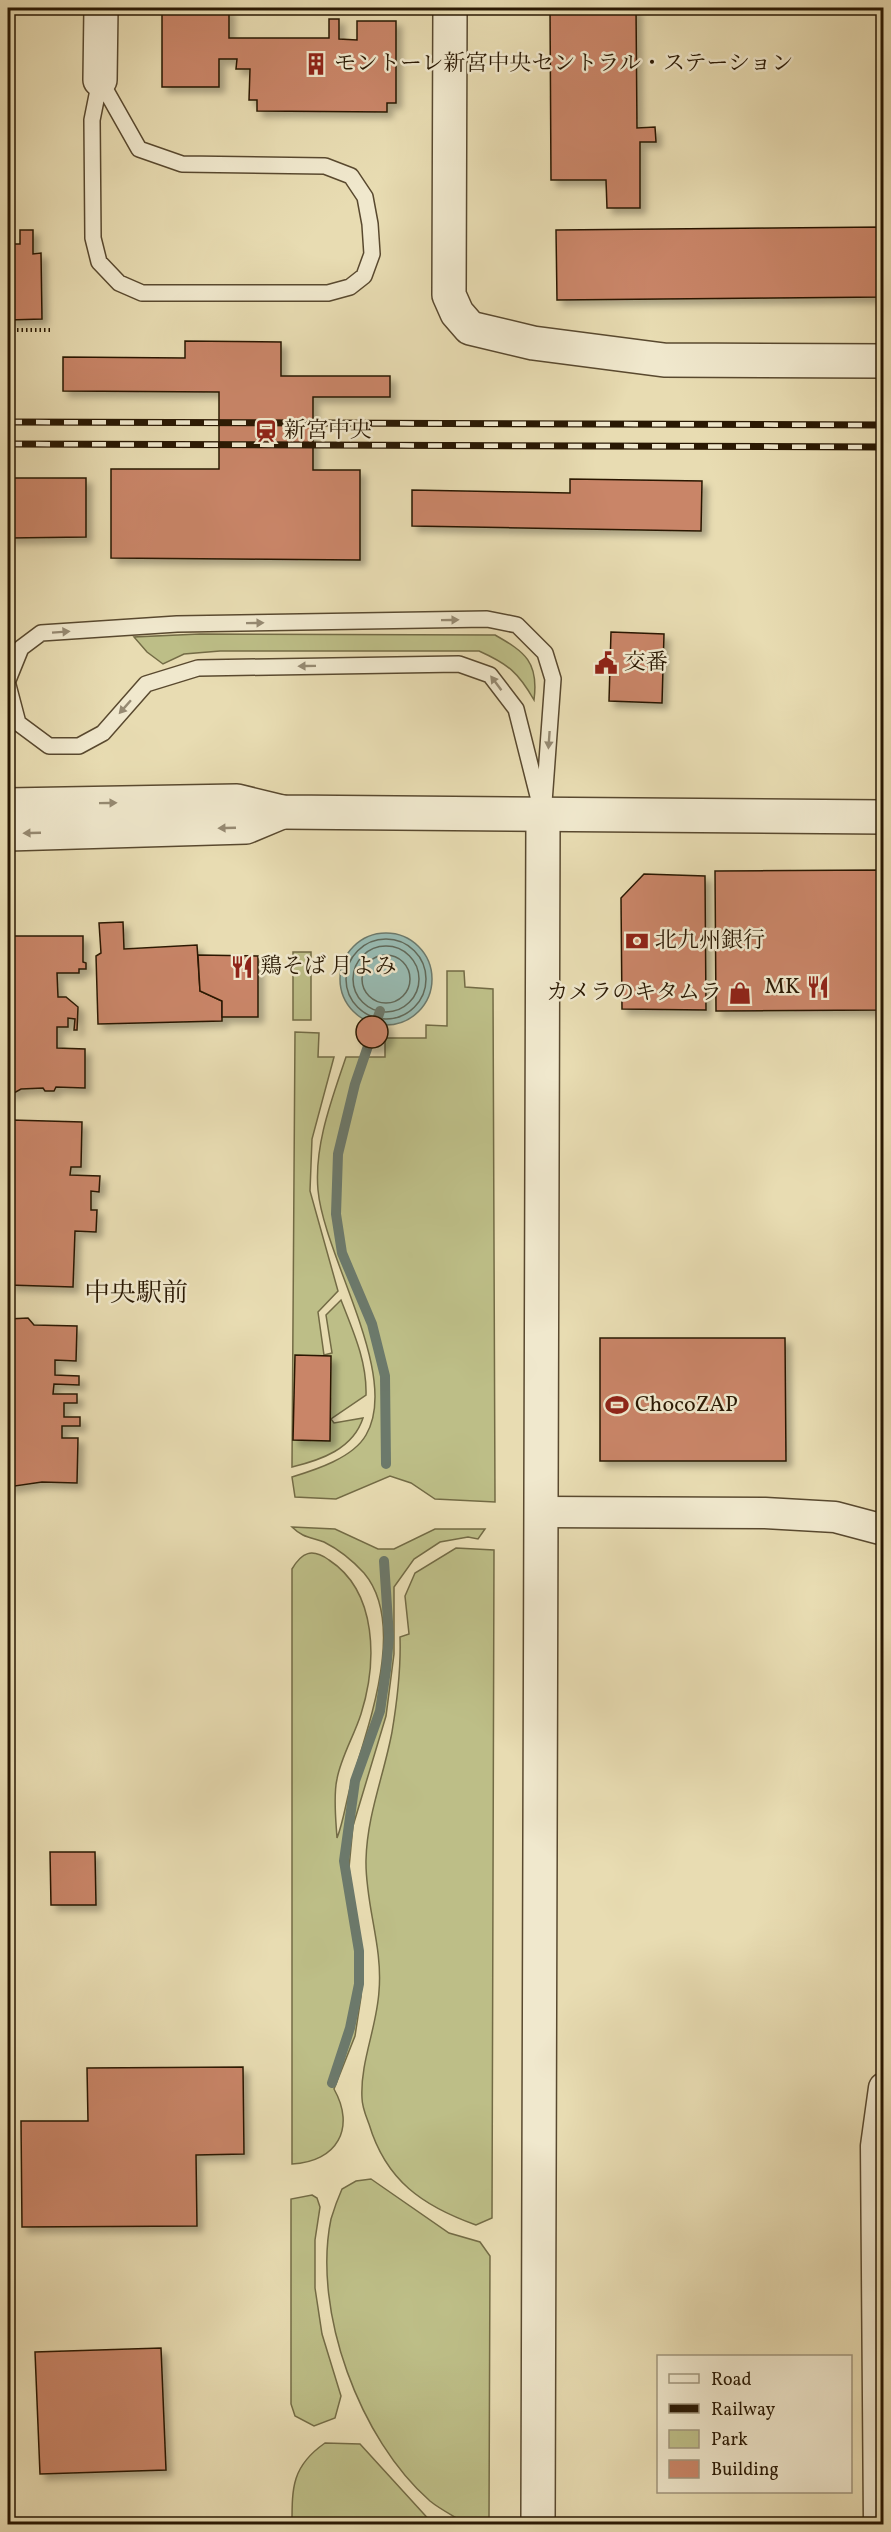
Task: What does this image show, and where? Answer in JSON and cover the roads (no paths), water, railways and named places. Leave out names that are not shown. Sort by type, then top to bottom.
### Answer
[{"type":"street","points":[[100,80],[101,8]]},
{"type":"street","points":[[450,8],[449,295],[457,314],[470,328],[533,343],[664,360],[884,361]]},
{"type":"street","points":[[8,805],[237,801],[282,812],[884,818]]},
{"type":"street","points":[[8,834],[246,827],[282,812]]},
{"type":"street","points":[[538,2524],[543,816]]},
{"type":"street","points":[[542,1512],[765,1513],[835,1517],[884,1530]]},
{"type":"street","points":[[879,2524],[881,2458],[876,2146],[884,2088]]},
{"type":"lane","points":[[100,80],[139,149],[182,164],[325,166],[351,176],[365,197],[370,224],[372,254],[364,276],[350,286],[328,293],[142,293],[119,283],[99,262],[93,238],[92,120],[100,80]]},
{"type":"lane","points":[[487,619],[517,625],[545,653],[553,679],[543,816],[516,709],[490,675],[459,664],[198,668],[146,684],[104,733],[79,746],[49,746],[18,723],[8,682],[21,648],[41,633],[177,624],[487,619]]},
{"type":"water","points":[[386,933],[404,936],[419,946],[429,961],[432,979],[429,997],[419,1012],[404,1022],[386,1025],[368,1022],[353,1012],[343,997],[340,979],[343,961],[353,946],[368,936]]},
{"type":"waterway","points":[[380,1011],[355,1084],[338,1154],[336,1214],[342,1253],[372,1324],[385,1376],[386,1464]]},
{"type":"waterway","points":[[332,2083],[350,2028],[359,1984],[359,1951],[344,1861],[355,1781],[380,1711],[386,1670],[389,1637],[384,1561]]},
{"type":"railway","points":[[8,422],[884,425]]},
{"type":"railway","points":[[8,444],[884,447]]},
{"type":"place","name":"モントーレ新宮中央セントラル・ステーション","points":[[316,64]]},
{"type":"place","name":"新宮中央","points":[[266,431]]},
{"type":"place","name":"交番","points":[[606,663]]},
{"type":"place","name":"北九州銀行","points":[[637,941]]},
{"type":"place","name":"鶏そば 月よみ","points":[[242,967]]},
{"type":"place","name":"MK","points":[[818,987]]},
{"type":"place","name":"カメラのキタムラ","points":[[740,993]]},
{"type":"place","name":"ChocoZAP","points":[[617,1405]]},
{"type":"district","name":"中央駅前","points":[[136,1294]]}]
